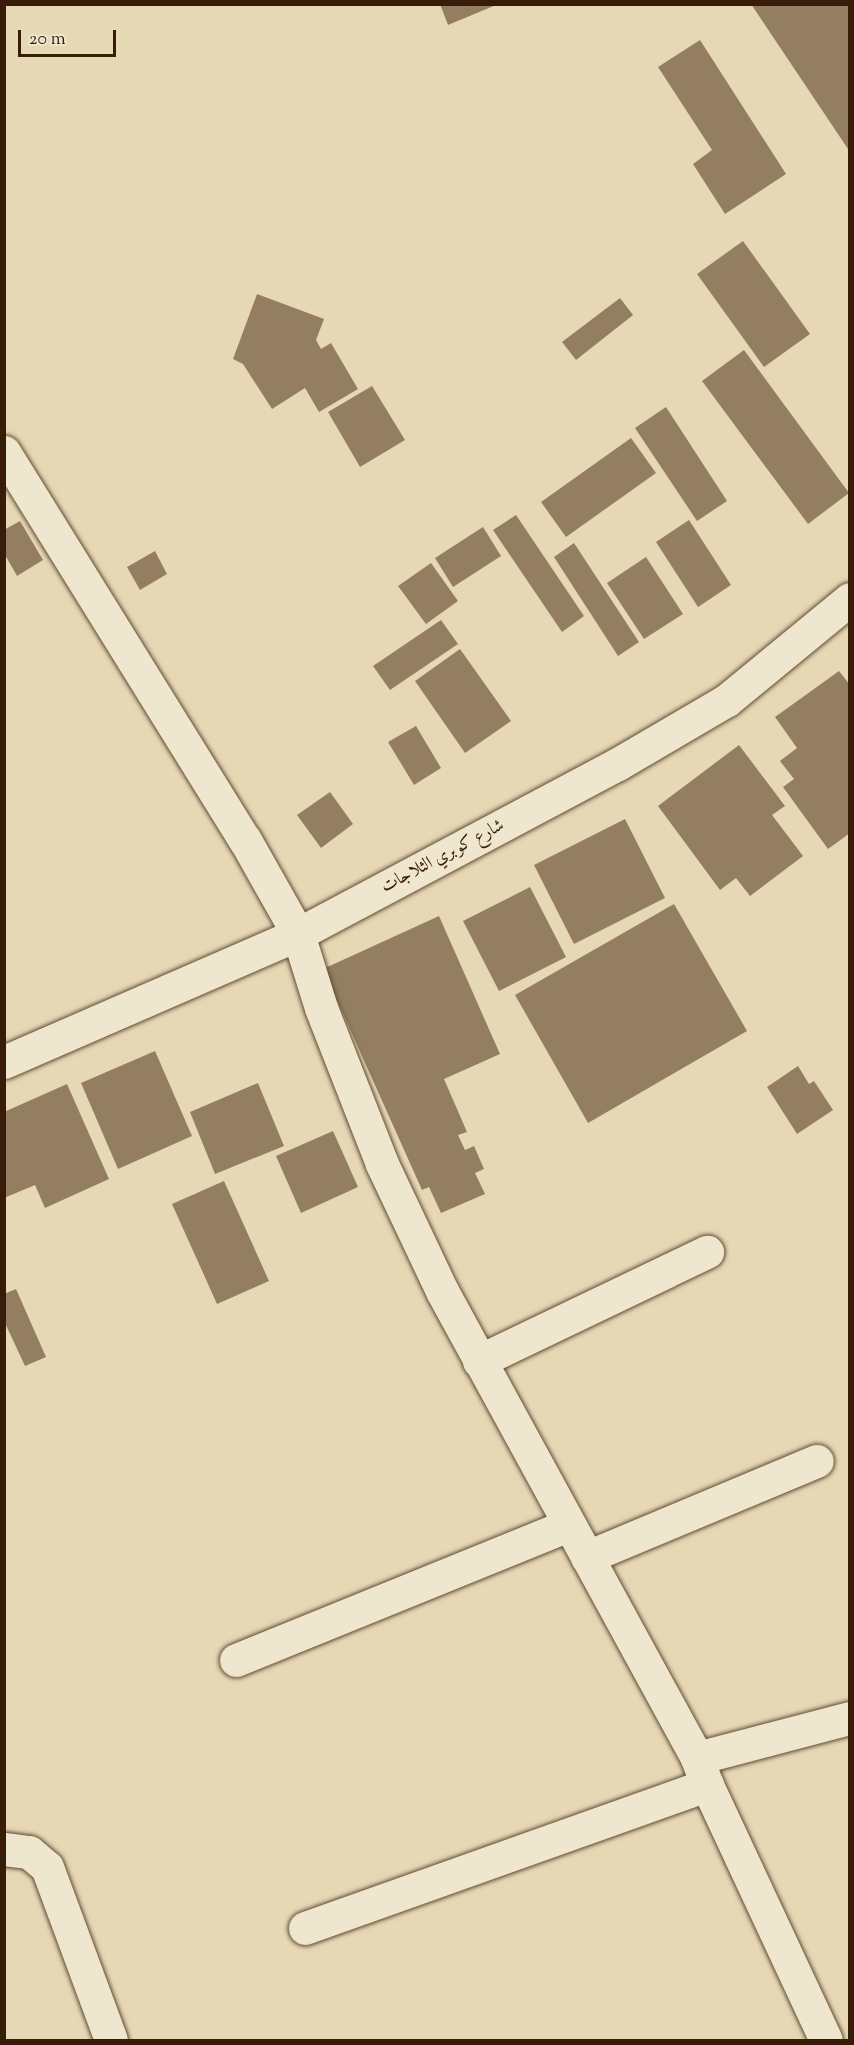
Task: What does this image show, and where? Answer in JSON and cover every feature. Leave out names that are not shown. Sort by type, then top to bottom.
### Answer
[{"type":"street","points":[[4,452],[245,840],[298,934],[321,1008],[382,1164],[442,1291],[702,1772],[826,2040]]},
{"type":"street","name":"شارع كوبري الثلاجات","points":[[4,1062],[298,934],[618,764],[727,700],[849,599]]},
{"type":"street","points":[[479,1361],[706,1252]]},
{"type":"street","points":[[587,1557],[817,1461]]},
{"type":"street","points":[[237,1660],[569,1525]]},
{"type":"street","points":[[305,1928],[702,1772],[849,1718]]},
{"type":"street","points":[[4,1849],[29,1852],[47,1867],[111,2040]]},
{"type":"building","points":[[440,4],[496,4],[496,5],[448,25]]},
{"type":"building","points":[[751,4],[850,4],[850,152]]},
{"type":"building","points":[[700,40],[786,174],[725,214],[693,164],[712,150],[658,67]]},
{"type":"building","points":[[743,241],[810,334],[764,367],[697,274]]},
{"type":"building","points":[[257,294],[324,319],[316,340],[321,349],[331,343],[358,389],[319,412],[305,388],[272,409],[243,364],[233,359]]},
{"type":"building","points":[[620,298],[633,315],[576,360],[562,342]]},
{"type":"building","points":[[744,350],[849,493],[808,524],[702,381]]},
{"type":"building","points":[[372,386],[405,440],[360,467],[328,412]]},
{"type":"building","points":[[666,407],[727,501],[697,521],[635,428]]},
{"type":"building","points":[[631,438],[656,473],[566,537],[541,502]]},
{"type":"building","points":[[516,515],[584,616],[562,632],[493,530]]},
{"type":"building","points":[[689,520],[731,585],[698,607],[656,542]]},
{"type":"building","points":[[20,521],[43,560],[17,576],[4,553],[4,530]]},
{"type":"building","points":[[483,527],[501,556],[453,587],[435,558]]},
{"type":"building","points":[[574,543],[639,642],[618,656],[554,557]]},
{"type":"building","points":[[155,551],[167,574],[140,590],[127,567]]},
{"type":"building","points":[[646,557],[683,614],[644,639],[607,583]]},
{"type":"building","points":[[431,563],[458,601],[426,624],[398,586]]},
{"type":"building","points":[[441,620],[458,644],[390,690],[373,666]]},
{"type":"building","points":[[460,649],[511,721],[465,753],[415,681]]},
{"type":"building","points":[[839,671],[850,685],[850,833],[828,849],[783,787],[794,779],[780,761],[797,748],[775,717]]},
{"type":"building","points":[[416,726],[441,768],[414,785],[388,742]]},
{"type":"building","points":[[739,745],[785,806],[772,815],[803,856],[750,896],[736,878],[720,890],[658,806]]},
{"type":"building","points":[[330,792],[353,824],[321,848],[297,815]]},
{"type":"building","points":[[625,819],[665,898],[574,944],[534,865]]},
{"type":"building","points":[[530,887],[566,957],[499,991],[463,921]]},
{"type":"building","points":[[674,904],[747,1031],[588,1123],[515,995]]},
{"type":"building","points":[[439,916],[500,1054],[444,1079],[467,1132],[458,1135],[465,1150],[474,1146],[484,1169],[475,1173],[485,1194],[441,1213],[429,1187],[422,1190],[323,969]]},
{"type":"building","points":[[155,1051],[192,1136],[118,1169],[81,1083]]},
{"type":"building","points":[[798,1066],[809,1084],[814,1081],[833,1110],[797,1134],[767,1087]]},
{"type":"building","points":[[258,1083],[284,1146],[215,1174],[190,1112]]},
{"type":"building","points":[[67,1084],[109,1179],[45,1208],[35,1185],[4,1198],[4,1112]]},
{"type":"building","points":[[333,1131],[358,1187],[301,1213],[276,1156]]},
{"type":"building","points":[[224,1181],[269,1281],[217,1304],[172,1204]]},
{"type":"building","points":[[16,1289],[46,1357],[25,1366],[4,1321],[4,1294]]}]
